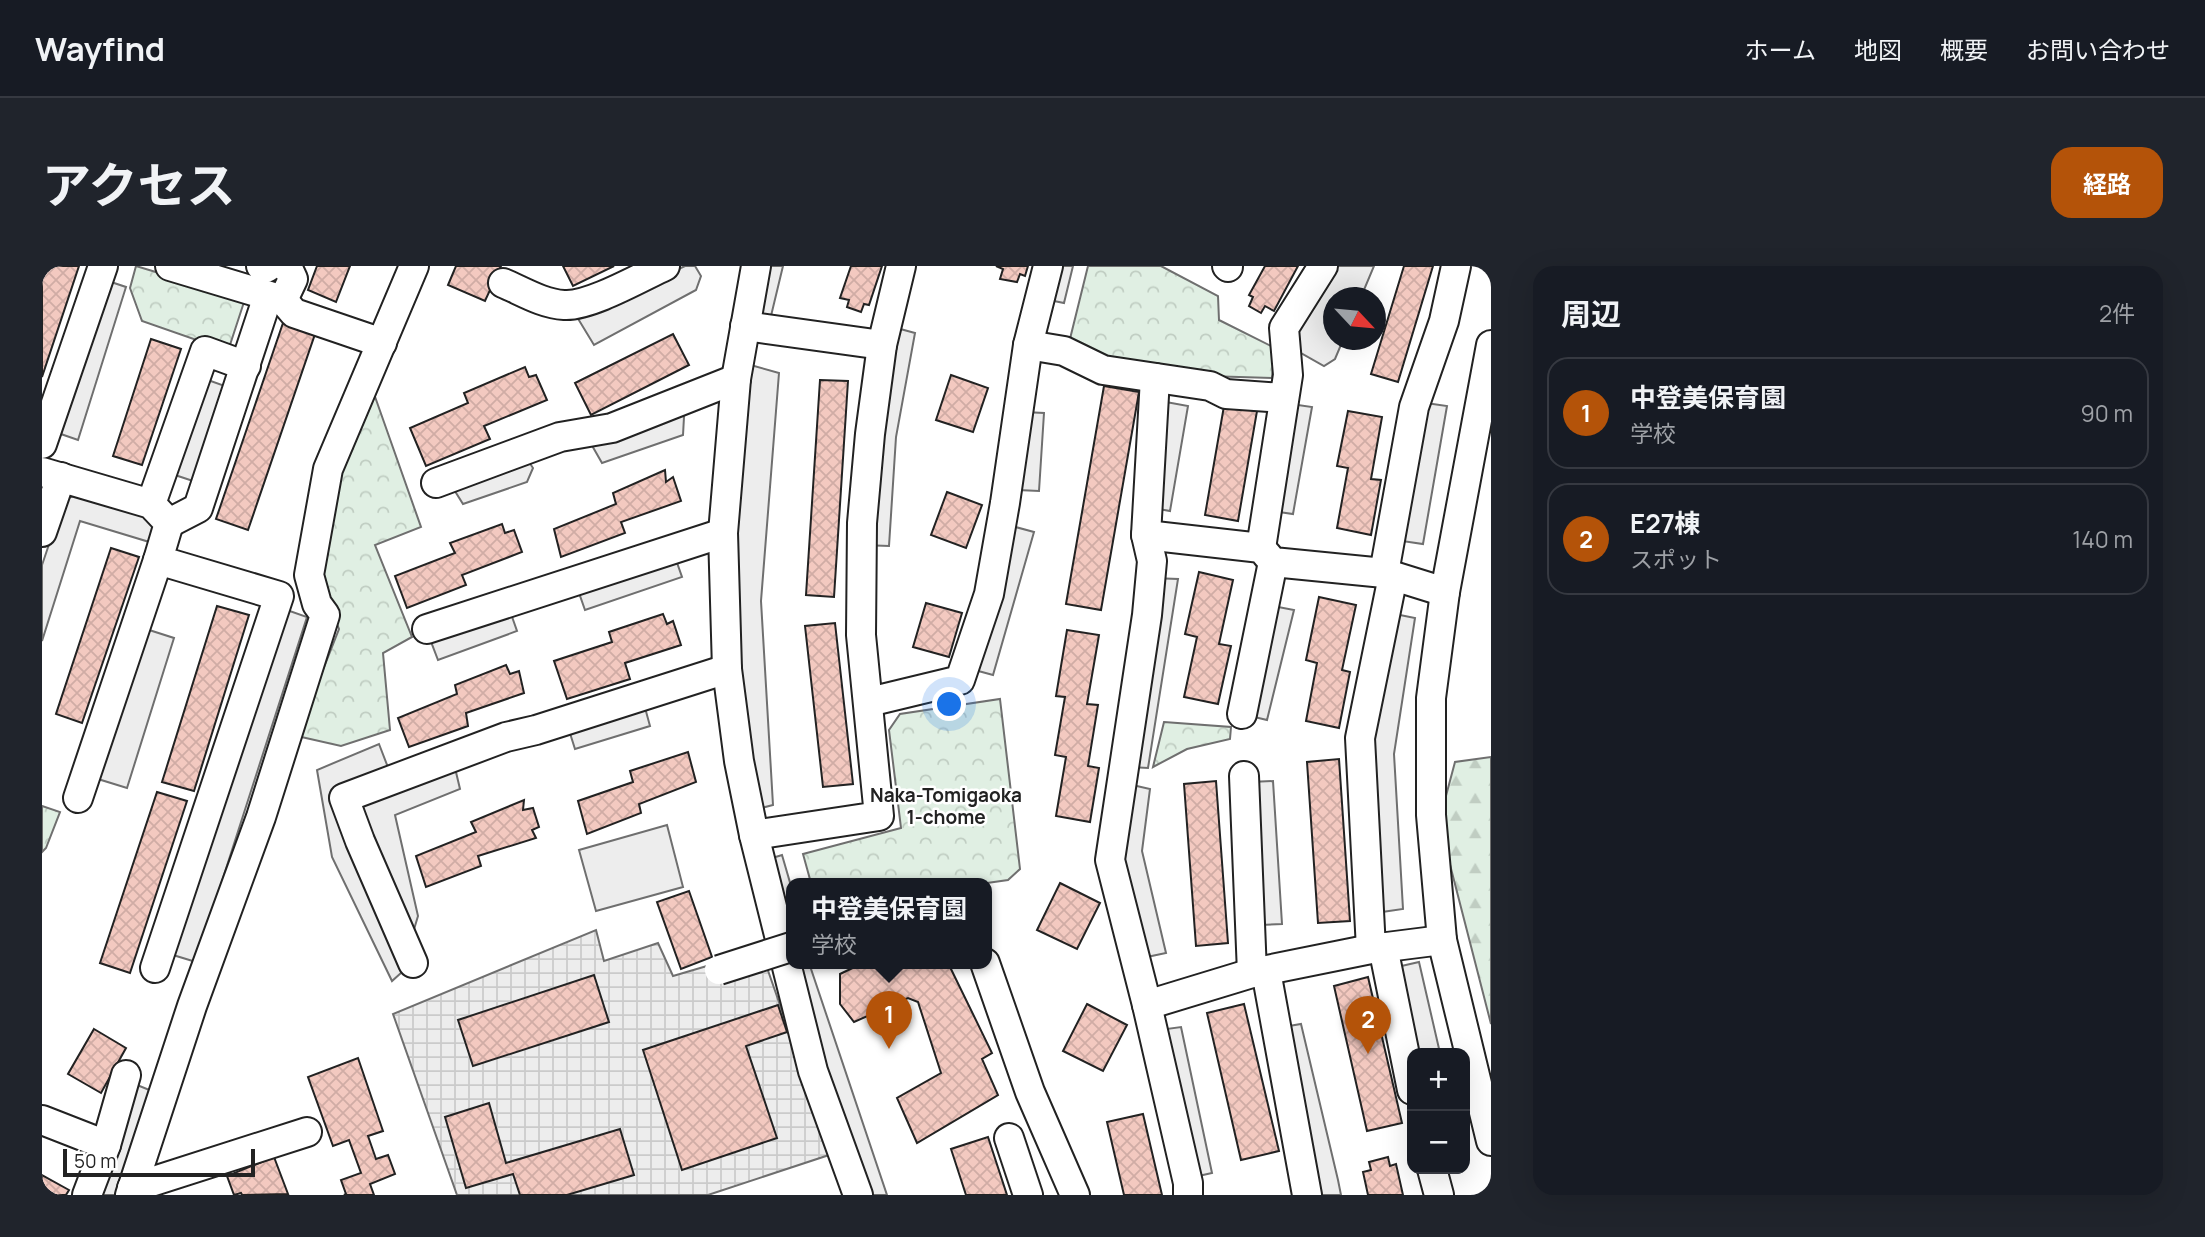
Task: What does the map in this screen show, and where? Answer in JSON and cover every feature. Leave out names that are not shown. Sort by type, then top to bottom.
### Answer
[{"type":"street","points":[[42,444],[103,266]]},
{"type":"street","points":[[170,266],[228,274],[276,298],[294,313],[382,343]]},
{"type":"street","points":[[261,266],[269,266]]},
{"type":"street","points":[[42,532],[52,475],[160,514],[198,508],[246,366],[276,298],[293,279],[287,266]]},
{"type":"street","points":[[131,1191],[192,1006],[261,817],[325,615],[317,604],[309,575],[328,468],[414,266]]},
{"type":"street","points":[[503,282],[548,302],[566,306],[591,300],[665,266]]},
{"type":"street","points":[[757,266],[736,379],[723,533],[727,669],[739,761],[754,835],[786,963]]},
{"type":"street","points":[[754,835],[879,816],[861,635],[862,523],[882,345],[901,266]]},
{"type":"street","points":[[869,702],[960,680],[989,594],[1028,345],[1048,266]]},
{"type":"street","points":[[1242,714],[1267,555],[1288,375],[1283,328],[1323,266]]},
{"type":"street","points":[[1407,1070],[1377,948],[1360,738],[1414,407],[1444,321],[1456,266]]},
{"type":"street","points":[[745,326],[882,345]]},
{"type":"street","points":[[1028,345],[1064,351],[1103,370],[1210,386],[1226,394],[1284,398]]},
{"type":"street","points":[[1491,345],[1445,592],[1431,711],[1431,815],[1442,940],[1491,1141]]},
{"type":"street","points":[[78,798],[158,560],[160,514],[205,351],[246,366]]},
{"type":"street","points":[[1155,378],[1146,535],[1152,561],[1147,615],[1110,860],[1147,1005],[1188,1183],[1188,1195]]},
{"type":"street","points":[[436,483],[560,437],[612,428],[736,379]]},
{"type":"street","points":[[427,629],[723,533]]},
{"type":"street","points":[[1146,535],[1388,575],[1445,592]]},
{"type":"street","points":[[155,968],[279,596],[158,560]]},
{"type":"street","points":[[413,963],[344,798],[506,737],[536,730],[727,669]]},
{"type":"street","points":[[1244,776],[1259,972],[1307,1195]]},
{"type":"street","points":[[1147,1005],[1259,972],[1377,948],[1442,940]]},
{"type":"street","points":[[719,970],[786,949]]},
{"type":"street","points":[[788,969],[813,1071],[858,1195]]},
{"type":"street","points":[[987,969],[1030,1092],[1074,1195]]},
{"type":"street","points":[[87,1195],[106,1145],[126,1076]]},
{"type":"street","points":[[42,1120],[106,1145]]},
{"type":"street","points":[[131,1191],[307,1132]]},
{"type":"street","points":[[1009,1138],[1028,1195]]},
{"type":"street","points":[[1433,1174],[1439,1195]]},
{"type":"green space","points":[[136,266],[245,299],[228,351],[142,321],[130,288]]},
{"type":"green space","points":[[1088,266],[1161,266],[1218,296],[1219,320],[1275,348],[1272,378],[1206,376],[1104,362],[1068,347]]},
{"type":"green space","points":[[373,391],[421,527],[375,545],[412,637],[383,653],[390,730],[341,746],[297,736],[339,629],[318,577],[336,472]]},
{"type":"green space","points":[[1000,699],[1020,869],[1008,880],[992,882],[992,878],[810,878],[803,854],[901,828],[889,730],[900,714]]},
{"type":"green space","points":[[1164,722],[1231,727],[1230,739],[1187,749],[1153,767]]},
{"type":"green space","points":[[1491,757],[1491,1024],[1439,822],[1455,762]]},
{"type":"green space","points":[[42,806],[60,812],[42,852]]},
{"type":"shaded area","points":[[685,266],[695,266],[701,276],[696,290],[594,345],[577,317]]},
{"type":"shaded area","points":[[765,266],[783,266],[771,316],[754,315]]},
{"type":"shaded area","points":[[1057,266],[1073,266],[1064,303],[1049,300]]},
{"type":"shaded area","points":[[1330,266],[1374,266],[1365,287],[1323,287],[1323,350],[1339,350],[1335,359],[1324,366],[1301,353],[1292,328]]},
{"type":"shaded area","points":[[105,280],[126,287],[78,440],[58,433]]},
{"type":"shaded area","points":[[893,327],[915,333],[896,437],[889,546],[862,545]]},
{"type":"shaded area","points":[[747,364],[779,373],[761,601],[773,805],[750,811],[728,532]]},
{"type":"shaded area","points":[[205,379],[225,386],[193,481],[172,474]]},
{"type":"shaded area","points":[[1166,402],[1188,406],[1170,511],[1148,507]]},
{"type":"shaded area","points":[[1426,403],[1447,406],[1423,544],[1402,541]]},
{"type":"shaded area","points":[[1291,404],[1312,407],[1293,514],[1272,511]]},
{"type":"shaded area","points":[[676,410],[684,417],[683,435],[602,463],[590,442]]},
{"type":"shaded area","points":[[1024,412],[1044,413],[1039,491],[1018,490]]},
{"type":"shaded area","points":[[527,459],[533,468],[527,482],[463,504],[453,488]]},
{"type":"shaded area","points":[[80,493],[153,516],[156,544],[80,521],[42,641],[42,565],[64,500]]},
{"type":"shaded area","points":[[1012,526],[1034,532],[993,675],[971,669]]},
{"type":"shaded area","points":[[675,557],[682,577],[585,610],[578,590]]},
{"type":"shaded area","points":[[1152,578],[1178,579],[1148,768],[1130,767]]},
{"type":"shaded area","points":[[1273,606],[1294,610],[1267,720],[1246,715]]},
{"type":"shaded area","points":[[284,609],[307,617],[196,962],[173,955]]},
{"type":"shaded area","points":[[510,611],[517,631],[438,660],[430,639]]},
{"type":"shaded area","points":[[1395,614],[1415,618],[1394,754],[1403,909],[1375,913],[1367,746]]},
{"type":"shaded area","points":[[146,629],[174,638],[127,788],[98,779]]},
{"type":"shaded area","points":[[644,704],[650,726],[575,749],[568,727]]},
{"type":"shaded area","points":[[379,744],[389,770],[451,751],[460,789],[395,815],[418,916],[401,973],[392,981],[332,857],[317,770]]},
{"type":"shaded area","points":[[1273,781],[1282,924],[1260,925],[1250,782]]},
{"type":"shaded area","points":[[1128,784],[1150,789],[1142,851],[1166,953],[1142,958],[1117,858]]},
{"type":"shaded area","points":[[667,825],[683,887],[596,911],[579,850]]},
{"type":"shaded area","points":[[782,855],[789,878],[786,878],[786,924],[759,862]]},
{"type":"shaded area","points":[[596,930],[604,961],[658,943],[673,976],[717,963],[765,962],[832,1154],[708,1195],[457,1195],[393,1014]]},
{"type":"shaded area","points":[[1419,962],[1439,1048],[1416,1048],[1397,967]]},
{"type":"shaded area","points":[[793,969],[811,969],[887,1195],[867,1195]]},
{"type":"shaded area","points":[[1301,1024],[1341,1195],[1319,1195],[1283,1027]]},
{"type":"shaded area","points":[[1181,1027],[1212,1173],[1194,1177],[1159,1030]]},
{"type":"shaded area","points":[[137,1085],[157,1093],[119,1195],[97,1195]]},
{"type":"building","points":[[44,266],[79,266],[42,377],[42,271]]},
{"type":"building","points":[[317,266],[350,266],[336,302],[308,290]]},
{"type":"building","points":[[456,266],[501,266],[485,301],[448,285]]},
{"type":"building","points":[[563,266],[614,266],[573,286]]},
{"type":"building","points":[[851,266],[882,266],[869,305],[864,304],[861,312],[847,307],[849,300],[840,298]]},
{"type":"building","points":[[996,266],[1028,266],[1025,276],[1020,274],[1017,282],[1000,279],[1003,269]]},
{"type":"building","points":[[1265,266],[1298,266],[1274,311],[1265,306],[1261,313],[1249,306],[1253,297],[1249,295]]},
{"type":"building","points":[[1404,266],[1433,266],[1398,382],[1371,374],[1378,350],[1386,350],[1386,325]]},
{"type":"building","points":[[283,323],[315,334],[248,530],[216,519]]},
{"type":"building","points":[[673,334],[689,365],[591,415],[575,383]]},
{"type":"building","points":[[151,339],[181,349],[142,465],[113,456]]},
{"type":"building","points":[[525,367],[529,377],[536,375],[547,400],[484,426],[490,439],[426,466],[410,428],[468,403],[464,393]]},
{"type":"building","points":[[951,375],[988,388],[973,432],[936,420]]},
{"type":"building","points":[[820,380],[848,381],[834,597],[806,595]]},
{"type":"building","points":[[1104,386],[1139,392],[1101,610],[1066,604]]},
{"type":"building","points":[[1224,406],[1257,411],[1238,521],[1205,515]]},
{"type":"building","points":[[1348,411],[1382,417],[1371,479],[1381,480],[1371,535],[1337,528],[1348,468],[1337,466]]},
{"type":"building","points":[[665,470],[666,482],[673,477],[681,501],[621,522],[625,533],[561,557],[554,529],[616,504],[613,493]]},
{"type":"building","points":[[947,492],[982,505],[966,548],[931,535]]},
{"type":"building","points":[[502,524],[505,533],[514,530],[522,552],[462,575],[466,585],[407,608],[395,576],[455,553],[450,543]]},
{"type":"building","points":[[111,548],[139,557],[82,723],[56,714]]},
{"type":"building","points":[[1199,572],[1233,580],[1219,644],[1231,646],[1218,704],[1184,697],[1197,637],[1185,634]]},
{"type":"building","points":[[1319,597],[1356,605],[1342,670],[1350,672],[1339,728],[1306,721],[1317,663],[1306,660]]},
{"type":"building","points":[[926,603],[962,613],[949,657],[913,647]]},
{"type":"building","points":[[217,606],[249,615],[194,791],[162,782]]},
{"type":"building","points":[[663,614],[667,624],[673,621],[681,645],[625,663],[630,679],[567,699],[554,661],[612,642],[609,632]]},
{"type":"building","points":[[835,623],[853,784],[823,787],[805,626]]},
{"type":"building","points":[[1067,630],[1099,635],[1087,704],[1098,705],[1088,766],[1099,768],[1090,822],[1056,816],[1066,757],[1055,755],[1065,697],[1056,696]]},
{"type":"building","points":[[506,665],[510,674],[519,671],[524,693],[466,713],[468,726],[409,747],[398,718],[457,694],[455,685]]},
{"type":"building","points":[[688,752],[696,782],[639,804],[641,813],[587,834],[578,801],[633,782],[630,771]]},
{"type":"building","points":[[1339,759],[1350,921],[1318,923],[1307,762]]},
{"type":"building","points":[[1216,781],[1228,943],[1196,946],[1184,784]]},
{"type":"building","points":[[157,792],[187,801],[130,973],[100,963]]},
{"type":"building","points":[[524,800],[523,810],[533,808],[539,827],[532,830],[536,838],[478,856],[481,866],[426,887],[416,856],[476,832],[471,822]]},
{"type":"building","points":[[1060,883],[1100,903],[1077,949],[1037,930]]},
{"type":"building","points":[[689,891],[712,957],[681,969],[657,902]]},
{"type":"building","points":[[850,969],[951,969],[992,1053],[982,1059],[998,1095],[917,1143],[897,1098],[941,1073],[918,1002],[908,998],[854,1022],[840,1004],[840,974]]},
{"type":"building","points":[[594,975],[609,1022],[473,1066],[458,1020]]},
{"type":"building","points":[[1368,977],[1402,1123],[1367,1131],[1334,986]]},
{"type":"building","points":[[1087,1004],[1127,1025],[1103,1071],[1063,1051]]},
{"type":"building","points":[[1244,1004],[1279,1151],[1241,1160],[1207,1013]]},
{"type":"building","points":[[778,1005],[787,1032],[746,1046],[777,1138],[682,1170],[643,1050]]},
{"type":"building","points":[[94,1029],[126,1048],[101,1093],[68,1074]]},
{"type":"building","points":[[358,1058],[383,1131],[368,1136],[376,1159],[388,1155],[395,1174],[370,1184],[374,1195],[344,1195],[346,1194],[341,1180],[361,1173],[349,1140],[333,1146],[308,1077]]},
{"type":"building","points":[[489,1103],[506,1163],[620,1129],[634,1175],[567,1195],[520,1195],[513,1174],[466,1188],[445,1117]]},
{"type":"building","points":[[1143,1114],[1162,1195],[1124,1195],[1107,1122]]},
{"type":"building","points":[[988,1137],[1007,1195],[966,1195],[951,1149]]},
{"type":"building","points":[[274,1157],[288,1194],[234,1195],[227,1176]]},
{"type":"building","points":[[1388,1157],[1390,1166],[1396,1164],[1403,1195],[1368,1195],[1363,1172],[1371,1170],[1369,1162]]},
{"type":"building","points":[[42,1175],[69,1190],[66,1195],[42,1195]]},
{"type":"place","name":"中登美保育園","points":[[889,1049]]},
{"type":"place","name":"E27棟","points":[[1368,1054]]},
{"type":"district","name":"Naka-Tomigaoka 1-chome","points":[[946,806]]}]
